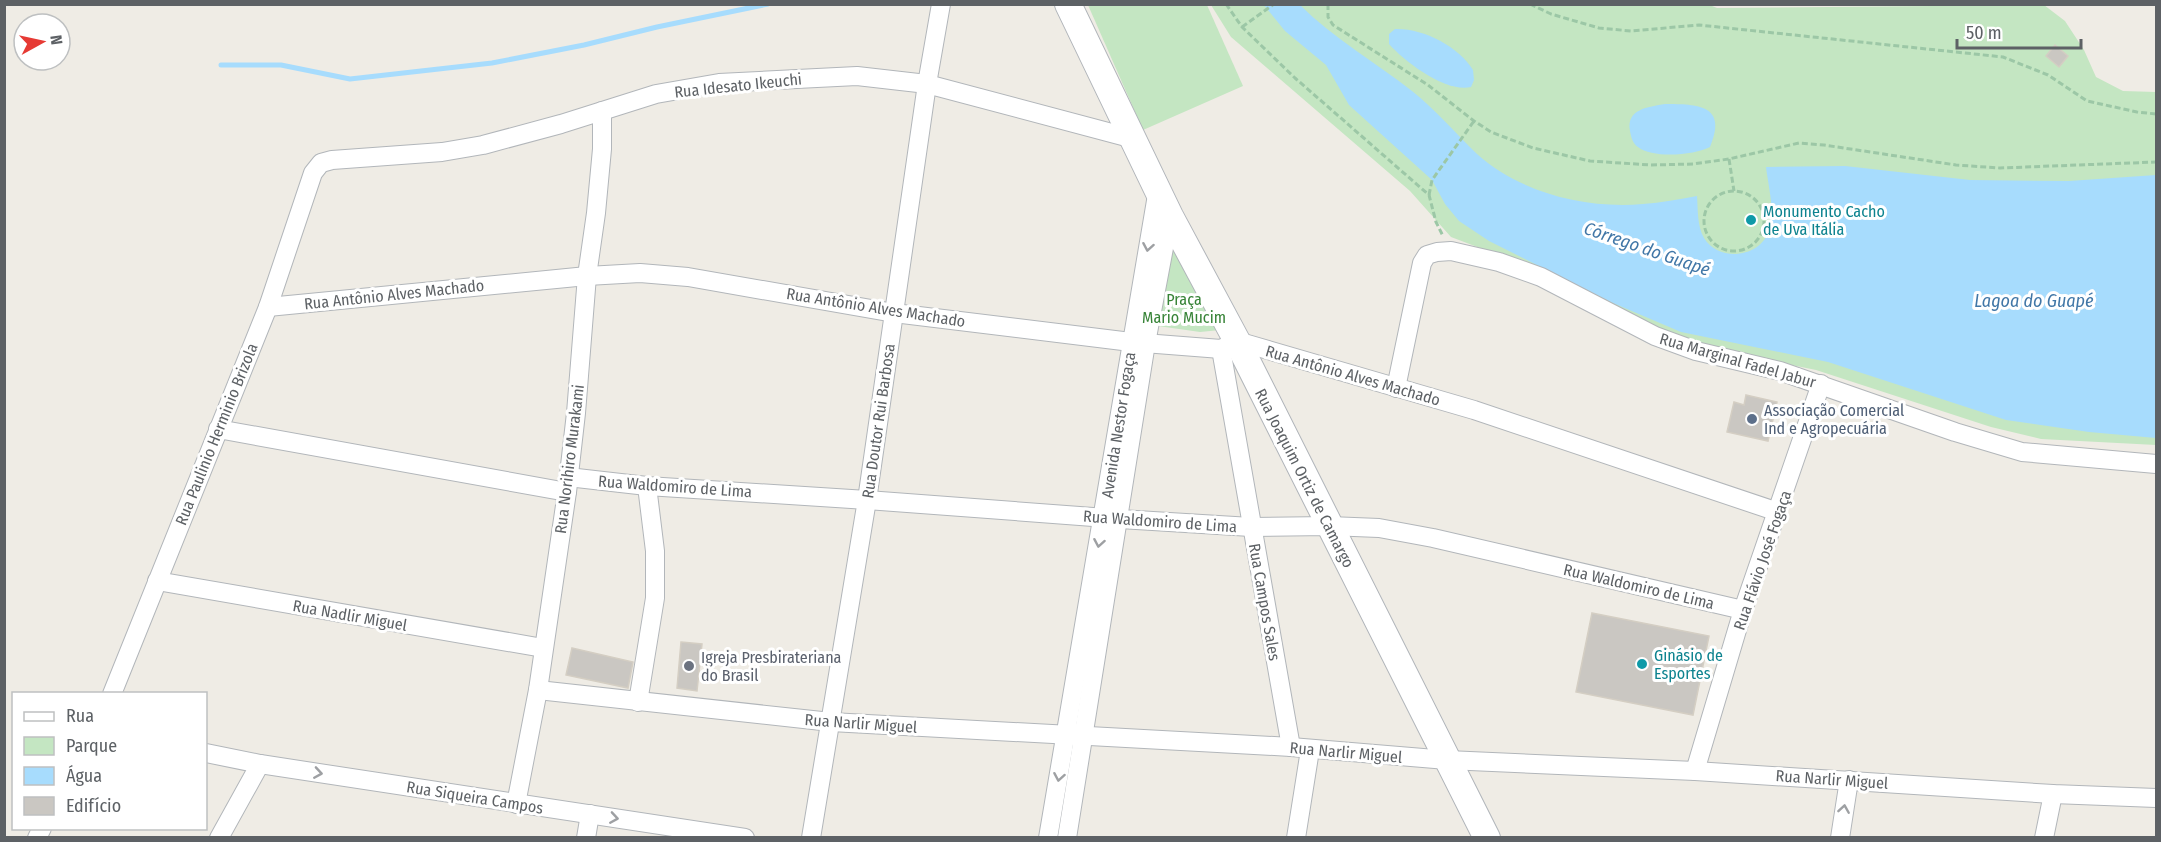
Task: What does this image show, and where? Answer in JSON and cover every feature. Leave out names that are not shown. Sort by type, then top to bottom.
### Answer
[{"type":"main road","name":"Rua Joaquim Ortiz de Camargo","points":[[1050,4],[1082,73],[1129,129]]},
{"type":"main road","name":"Rua Joaquim Ortiz de Camargo","points":[[1068,4],[1158,189],[1229,345],[1329,526],[1487,837]]},
{"type":"street","name":"Rua Doutor Rui Barbosa","points":[[811,837],[867,500],[927,84],[941,4]]},
{"type":"street","name":"Rua Idesato Ikeuchi","points":[[313,172],[321,163],[332,160],[442,152],[483,145],[561,124],[656,94],[719,83],[856,76],[927,84],[1129,129]]},
{"type":"street","name":"Rua Norihiro Murakami","points":[[516,804],[538,690],[568,485],[587,276],[602,149],[602,111]]},
{"type":"street","name":"Rua Paulinio Herminio Brizola","points":[[112,692],[268,307],[313,172]]},
{"type":"street","name":"Avenida Nestor Fogaça","points":[[1067,837],[1075,736],[1139,343],[1158,189]]},
{"type":"street","name":"Avenida Nestor Fogaça","points":[[1139,343],[1170,216]]},
{"type":"street","name":"Rua Marginal Fadel Jabur","points":[[1451,251],[1499,262],[1541,277],[1655,336],[1696,351],[1780,371],[1955,432],[2022,452],[2157,464]]},
{"type":"street","points":[[1396,388],[1422,263],[1427,255],[1451,251]]},
{"type":"street","name":"Rua Antônio Alves Machado","points":[[268,307],[587,276],[640,273],[688,277],[894,313],[1139,343],[1229,345],[1474,410],[1778,512]]},
{"type":"street","name":"Rua Campos Sales","points":[[1229,345],[1251,526],[1291,747]]},
{"type":"street","name":"Rua Flávio José Fogaça","points":[[1695,771],[1743,610],[1821,384]]},
{"type":"street","name":"Rua Waldomiro de Lima","points":[[218,429],[568,485],[647,486],[1251,526],[1379,528],[1433,537],[1743,610]]},
{"type":"street","points":[[638,702],[655,598],[655,551],[647,486]]},
{"type":"street","name":"Rua Nadlir Miguel","points":[[157,581],[543,648]]},
{"type":"street","name":"Rua Narlir Miguel","points":[[538,690],[831,722],[1291,747],[1447,760],[1695,771],[2053,794],[2157,798]]},
{"type":"street","name":"Avenida Nestor Fogaça","points":[[1048,837],[1075,736]]},
{"type":"street","points":[[1296,837],[1310,750]]},
{"type":"street","name":"Rua Siqueira Campos","points":[[207,753],[260,764],[516,804],[745,837]]},
{"type":"street","points":[[219,837],[260,764]]},
{"type":"street","points":[[1840,837],[1849,780]]},
{"type":"street","points":[[2044,837],[2053,794]]},
{"type":"street","points":[[586,837],[590,814]]},
{"type":"path","points":[[1226,4],[1242,27],[1295,78],[1429,195]]},
{"type":"path","points":[[1242,27],[1274,4]]},
{"type":"path","points":[[1328,4],[1328,17],[1333,25],[1428,85],[1491,132],[1533,148],[1590,161],[1651,165],[1693,164],[1729,159],[1799,143],[1824,144],[1956,165],[2000,168],[2157,162]]},
{"type":"path","points":[[1530,4],[1599,28],[1631,31],[1699,25],[2003,57],[2048,75],[2088,101],[2157,114]]},
{"type":"path","points":[[1451,251],[1436,222],[1429,195],[1432,180],[1474,121]]},
{"type":"path","points":[[1729,159],[1734,191]]},
{"type":"path","points":[[1734,191],[1745,193],[1753,198],[1763,213],[1764,223],[1757,240],[1740,250],[1721,247],[1713,241],[1707,232],[1705,222],[1706,212],[1717,196],[1734,191]]},
{"type":"green space","points":[[1707,4],[1717,8],[2044,5],[2065,21],[2084,50],[2096,77],[2123,91],[2156,92],[2156,445],[2041,439],[1991,427],[1816,370],[1712,349],[1672,337],[1538,270],[1451,237],[1410,191],[1231,37],[1211,5]]},
{"type":"green space","points":[[1088,5],[1207,5],[1243,86],[1143,130]]},
{"type":"green space","name":"Praça Mario Mucim","points":[[1175,245],[1220,330],[1200,332],[1158,326],[1170,257]]},
{"type":"water","name":"Lagoa do Guapé","points":[[1264,5],[1300,5],[1340,39],[1412,91],[1477,154],[1494,168],[1513,179],[1555,196],[1599,204],[1650,203],[1697,196],[1699,223],[1704,238],[1711,246],[1729,254],[1740,254],[1758,246],[1770,228],[1771,206],[1766,167],[1845,166],[1970,180],[2069,181],[2156,175],[2156,438],[2089,432],[2006,420],[1828,362],[1681,332],[1613,303],[1489,241],[1459,221],[1445,204],[1432,180],[1349,105],[1326,65],[1285,31]]},
{"type":"water","points":[[1395,29],[1406,29],[1428,35],[1449,46],[1473,70],[1474,80],[1471,87],[1461,88],[1438,81],[1415,67],[1389,44],[1389,34]]},
{"type":"water","points":[[1665,104],[1688,105],[1707,110],[1715,123],[1715,133],[1710,147],[1685,154],[1663,154],[1645,151],[1636,146],[1630,131],[1631,118],[1640,110]]},
{"type":"building","points":[[2055,45],[2068,56],[2059,67],[2046,56]]},
{"type":"building","name":"Associação Comercial Ind e Agropecuária","points":[[1746,395],[1777,402],[1768,441],[1727,432],[1734,402],[1744,405]]},
{"type":"building","name":"Ginásio de Esportes","points":[[1592,613],[1709,636],[1693,715],[1576,692]]},
{"type":"building","name":"Igreja Presbirateriana do Brasil","points":[[681,642],[702,644],[697,691],[677,688]]},
{"type":"building","points":[[572,648],[633,662],[628,688],[566,675]]},
{"type":"waterway","points":[[221,65],[281,65],[350,79],[492,63],[768,4]]},
{"type":"place","name":"Monumento Cacho de Uva Itália","points":[[1751,220]]},
{"type":"place","name":"Associação Comercial Ind e Agropecuária","points":[[1752,419]]},
{"type":"place","name":"Ginásio de Esportes","points":[[1642,664]]},
{"type":"place","name":"Igreja Presbirateriana do Brasil","points":[[689,666]]},
{"type":"water label","name":"Córrego do Guapé","points":[[1647,249]]}]
